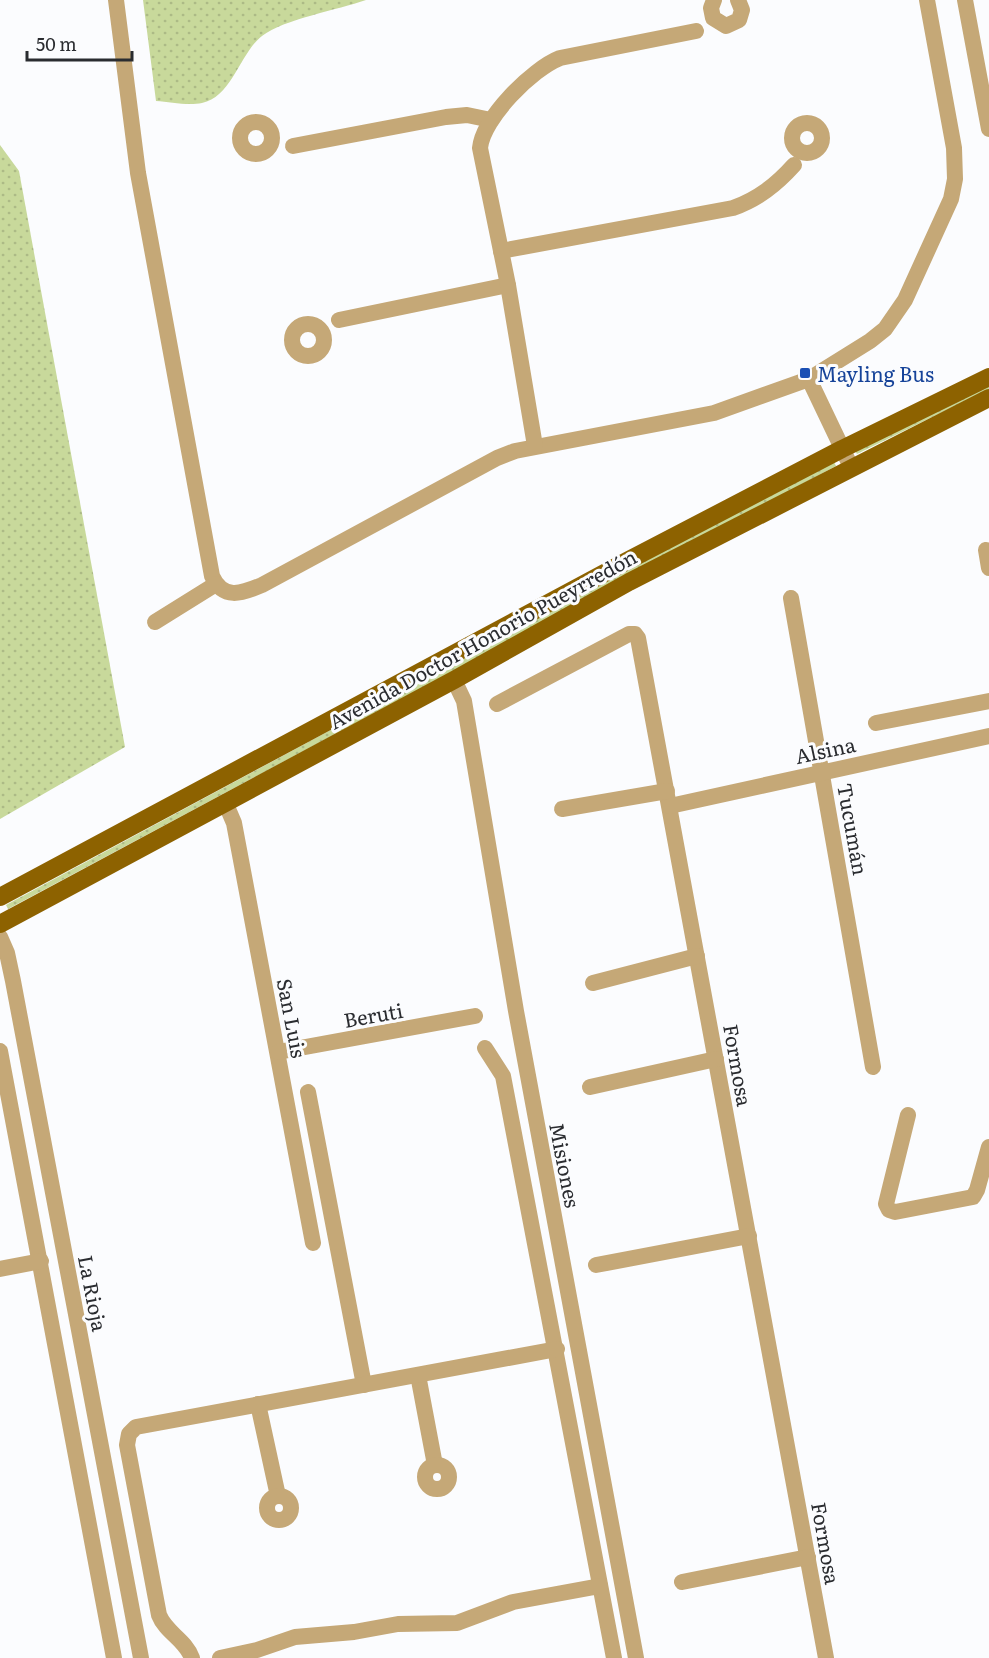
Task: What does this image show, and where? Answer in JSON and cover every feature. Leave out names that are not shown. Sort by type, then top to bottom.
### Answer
[{"type":"main road","name":"Avenida Doctor Honorio Pueyrredón","points":[[0,897],[627,561],[842,449],[989,377]]},
{"type":"main road","name":"Avenida Doctor Honorio Pueyrredón","points":[[0,924],[454,680],[629,582],[989,398]]},
{"type":"street","points":[[116,0],[138,174],[191,468],[216,584],[230,594],[242,594],[497,458],[535,446],[714,413],[809,379],[870,341],[885,328],[905,300],[951,199],[955,179],[954,148],[927,0]]},
{"type":"street","points":[[535,446],[508,285],[480,148],[484,130],[545,64],[560,58],[736,23],[742,15],[738,0]]},
{"type":"street","points":[[965,0],[989,129]]},
{"type":"street","points":[[712,7],[716,22],[726,26]]},
{"type":"street","points":[[696,31],[712,7]]},
{"type":"street","points":[[293,146],[284,144],[272,135],[267,126],[258,122],[244,128],[240,138],[244,148],[253,153],[263,152],[447,117],[467,116],[491,120]]},
{"type":"street","points":[[501,251],[733,208],[764,193],[794,165],[818,148],[822,139],[815,126],[806,123],[796,127],[792,136],[794,165]]},
{"type":"street","points":[[263,152],[271,145],[272,135]]},
{"type":"street","points":[[794,146],[801,152],[810,153]]},
{"type":"street","points":[[339,320],[331,325],[323,337],[322,348],[314,355],[304,356],[295,350],[292,335],[298,327],[508,285]]},
{"type":"street","points":[[309,324],[318,328],[323,337]]},
{"type":"street","points":[[809,379],[851,467]]},
{"type":"street","points":[[986,550],[989,567]]},
{"type":"street","points":[[155,622],[216,584]]},
{"type":"street","name":"Tucumán","points":[[791,598],[873,1067]]},
{"type":"street","name":"Formosa","points":[[497,704],[629,633],[635,634],[638,638],[826,1658]]},
{"type":"street","name":"Misiones","points":[[454,680],[464,701],[518,1022],[636,1658]]},
{"type":"street","points":[[876,723],[989,701]]},
{"type":"street","name":"Alsina","points":[[562,810],[668,798],[823,771],[989,736]]},
{"type":"street","name":"San Luis","points":[[225,802],[234,823],[312,1243]]},
{"type":"street","name":"La Rioja","points":[[0,937],[141,1658]]},
{"type":"street","points":[[593,983],[697,956]]},
{"type":"street","name":"Beruti","points":[[278,1052],[475,1016]]},
{"type":"street","points":[[485,1048],[503,1076],[557,1349],[614,1658]]},
{"type":"street","points":[[0,1051],[114,1658]]},
{"type":"street","points":[[590,1087],[716,1059]]},
{"type":"street","points":[[308,1092],[364,1385]]},
{"type":"street","points":[[908,1115],[886,1204],[889,1210],[895,1212],[973,1197],[989,1147]]},
{"type":"street","points":[[596,1265],[749,1236]]},
{"type":"street","points":[[0,1269],[41,1261]]},
{"type":"street","points":[[192,1658],[182,1639],[166,1626],[159,1615],[127,1445],[129,1434],[136,1427],[557,1349]]},
{"type":"street","points":[[418,1375],[435,1465]]},
{"type":"street","points":[[258,1404],[278,1496]]},
{"type":"street","points":[[682,1582],[808,1557]]},
{"type":"street","points":[[220,1658],[257,1650],[296,1637],[354,1632],[398,1624],[457,1623],[513,1602],[600,1586]]},
{"type":"green space","points":[[143,0],[366,0],[297,20],[272,30],[254,44],[221,92],[202,103],[179,104],[156,101]]},
{"type":"green space","points":[[0,145],[19,171],[125,747],[0,819]]},
{"type":"green space","points":[[989,385],[989,389],[857,454],[855,451]]},
{"type":"green space","points":[[834,462],[836,466],[8,909],[6,905],[622,573]]},
{"type":"place","name":"Mayling Bus","points":[[805,373]]}]
